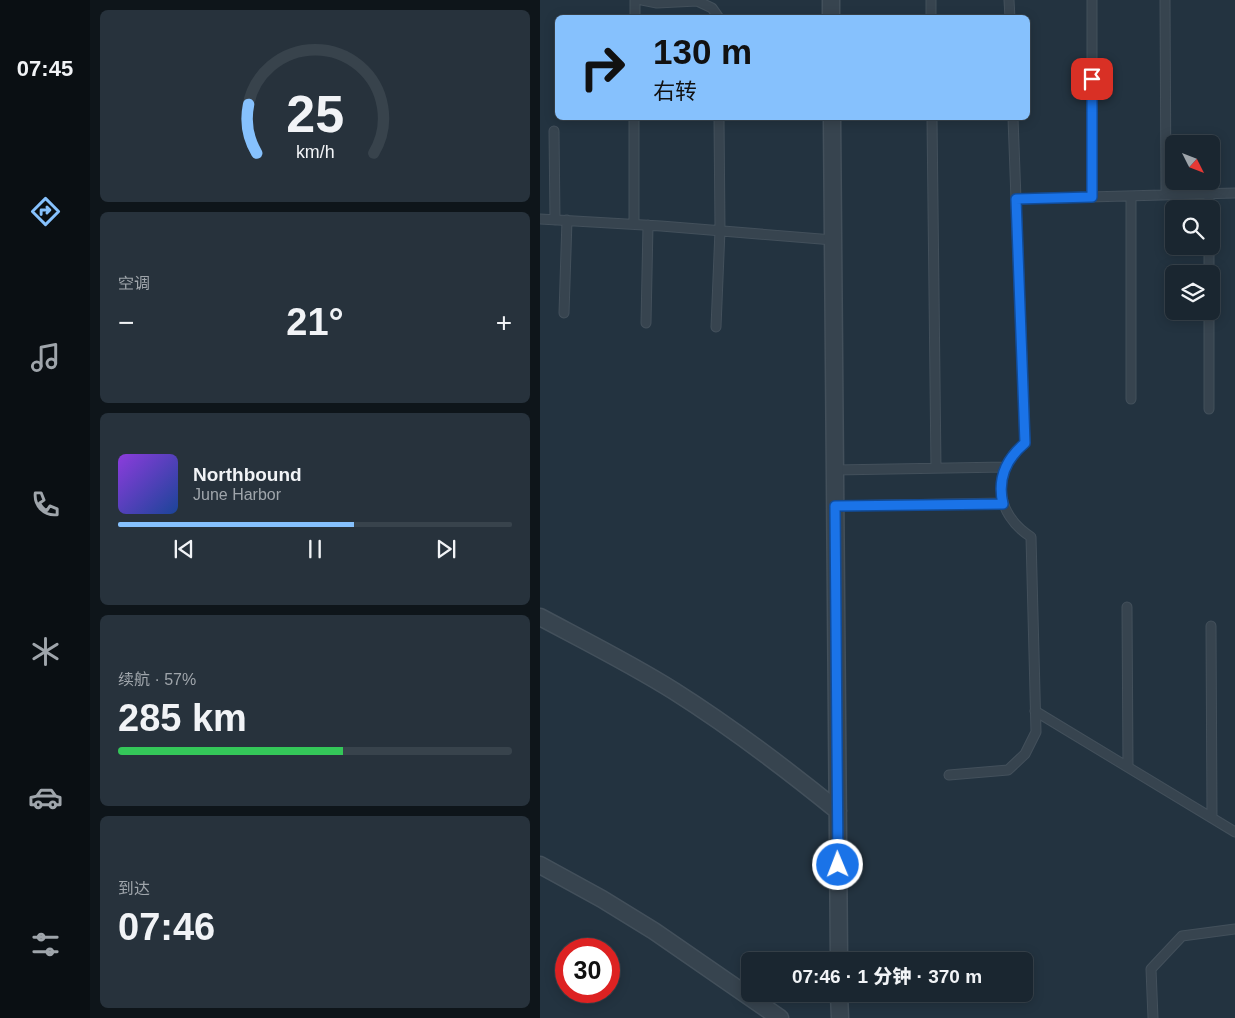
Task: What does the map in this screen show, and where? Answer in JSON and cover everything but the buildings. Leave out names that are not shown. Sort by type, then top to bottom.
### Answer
[{"type":"street","points":[[831,0],[831,15]]},
{"type":"street","points":[[832,120],[839,952]]},
{"type":"street","points":[[540,617],[623,662],[705,712],[761,750],[838,811]]},
{"type":"street","points":[[540,865],[602,899],[654,931],[780,1018]]},
{"type":"street","points":[[839,1002],[840,1018]]},
{"type":"lane","points":[[635,0],[635,15]]},
{"type":"lane","points":[[642,0],[658,2],[697,1],[712,8],[717,15]]},
{"type":"lane","points":[[931,0],[931,15]]},
{"type":"lane","points":[[1009,0],[1010,15]]},
{"type":"lane","points":[[1092,0],[1092,197]]},
{"type":"lane","points":[[1165,0],[1166,195]]},
{"type":"lane","points":[[634,120],[634,224]]},
{"type":"lane","points":[[716,327],[720,230],[720,120]]},
{"type":"lane","points":[[932,120],[936,468]]},
{"type":"lane","points":[[949,774],[1008,770],[1025,754],[1036,732],[1031,537],[1015,524],[1003,504],[1001,488],[1005,467],[1016,450],[1025,443],[1013,120]]},
{"type":"lane","points":[[554,131],[555,220]]},
{"type":"lane","points":[[1209,193],[1209,200]]},
{"type":"lane","points":[[1016,199],[1235,193]]},
{"type":"lane","points":[[1131,196],[1131,399]]},
{"type":"lane","points":[[540,219],[720,230],[833,240]]},
{"type":"lane","points":[[564,313],[567,220]]},
{"type":"lane","points":[[646,323],[648,225]]},
{"type":"lane","points":[[1209,320],[1209,409]]},
{"type":"lane","points":[[835,470],[1005,467]]},
{"type":"lane","points":[[835,506],[1003,504]]},
{"type":"lane","points":[[1127,607],[1128,768]]},
{"type":"lane","points":[[1212,626],[1212,818]]},
{"type":"lane","points":[[1035,711],[1235,832]]},
{"type":"lane","points":[[1153,1018],[1151,969],[1182,936],[1235,929]]},
{"type":"route","points":[[838,865],[835,506],[1003,504],[1001,488],[1005,467],[1016,450],[1025,443],[1016,199],[1092,197],[1092,79]]}]
